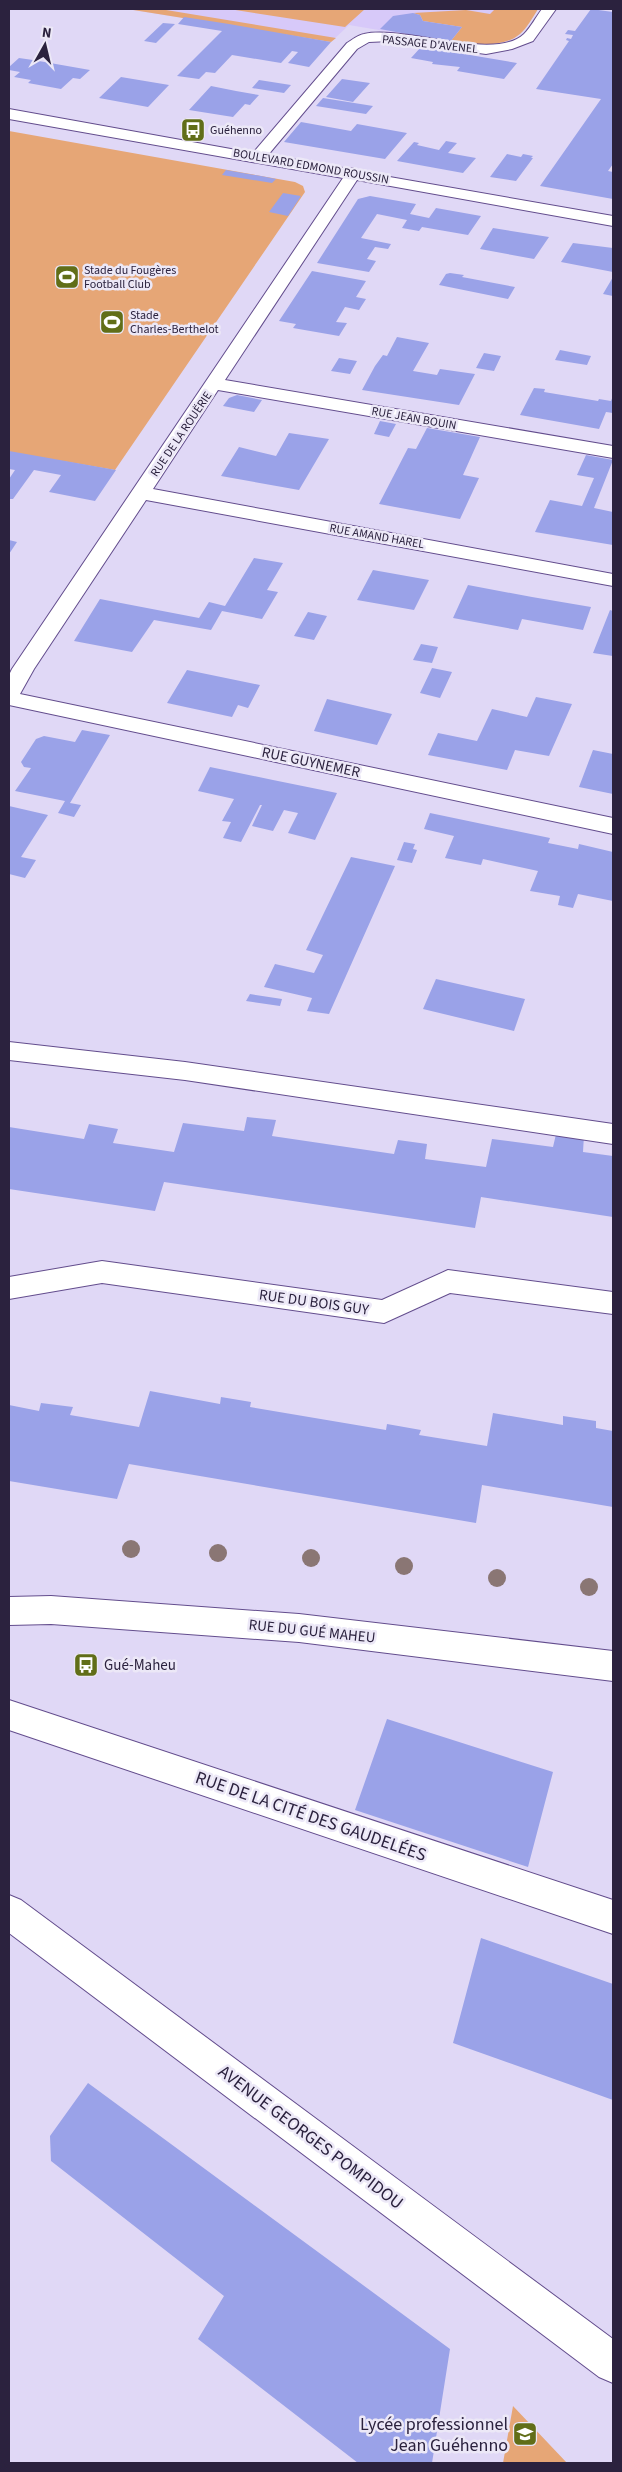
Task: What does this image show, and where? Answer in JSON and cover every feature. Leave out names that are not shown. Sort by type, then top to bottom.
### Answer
[{"type":"street","name":"PASSAGE D'AVENEL","points":[[258,157],[352,46],[366,38],[390,37],[486,50],[512,45],[528,38],[549,9]]},
{"type":"street","name":"BOULEVARD EDMOND ROUSSIN","points":[[9,114],[354,173],[613,220]]},
{"type":"street","name":"RUE DE LA ROUËRIE","points":[[9,696],[16,667],[142,493],[354,173]]},
{"type":"street","name":"RUE JEAN BOUIN","points":[[215,384],[613,452]]},
{"type":"street","name":"RUE AMAND HAREL","points":[[142,493],[613,580]]},
{"type":"street","name":"RUE GUYNEMER","points":[[9,696],[613,826]]},
{"type":"street","points":[[9,1052],[185,1071],[613,1134]]},
{"type":"street","name":"RUE DU BOIS GUY","points":[[9,1288],[102,1272],[384,1312],[448,1281],[613,1303]]},
{"type":"street","name":"RUE DU GUÉ MAHEU","points":[[9,1611],[51,1610],[299,1628],[613,1666]]},
{"type":"street","name":"RUE DE LA CITÉ DES GAUDELÉES","points":[[9,1715],[613,1918]]},
{"type":"street","name":"AVENUE GEORGES POMPIDOU","points":[[9,1912],[613,2363]]},
{"type":"shaded area","points":[[127,9],[538,9],[521,33],[510,41],[476,44],[450,42],[349,25],[331,42]]},
{"type":"shaded area","points":[[127,9],[160,9],[336,38],[331,42]]},
{"type":"shaded area","points":[[229,9],[365,9],[345,27]]},
{"type":"shaded area","points":[[495,9],[538,9],[520,34],[513,39],[496,44],[450,42],[462,27],[423,21],[420,15],[413,13],[466,10],[490,14]]},
{"type":"shaded area","name":"Stade Charles-Berthelot","points":[[9,131],[295,182],[303,186],[305,192],[115,470],[9,452]]},
{"type":"shaded area","name":"Lycée professionnel Jean Guéhenno","points":[[513,2406],[567,2463],[503,2463]]},
{"type":"building","points":[[591,9],[613,12],[613,164],[608,171],[613,172],[613,199],[540,186],[601,99],[536,89],[569,41],[566,40],[567,38],[571,39],[573,35],[565,34],[568,30],[575,31]]},
{"type":"building","points":[[413,13],[420,15],[423,21],[462,27],[450,42],[380,29],[393,16]]},
{"type":"building","points":[[184,17],[331,42],[309,67],[288,63],[298,52],[292,51],[281,63],[232,55],[215,73],[206,72],[199,79],[177,76],[222,31],[178,24]]},
{"type":"building","points":[[163,23],[175,24],[156,43],[144,41]]},
{"type":"building","points":[[421,47],[517,63],[504,79],[457,71],[460,67],[432,64],[433,62],[411,58]]},
{"type":"building","points":[[19,58],[90,70],[80,79],[73,78],[61,89],[28,83],[31,80],[14,77],[20,72],[9,70],[9,67]]},
{"type":"building","points":[[121,77],[169,85],[148,107],[99,98]]},
{"type":"building","points":[[342,79],[370,83],[353,102],[326,97]]},
{"type":"building","points":[[259,80],[291,85],[284,93],[252,88]]},
{"type":"building","points":[[211,86],[259,95],[250,105],[245,104],[233,117],[189,110]]},
{"type":"building","points":[[323,98],[373,106],[366,114],[316,106]]},
{"type":"building","points":[[301,122],[351,131],[357,124],[407,133],[385,159],[284,142]]},
{"type":"building","points":[[446,141],[457,143],[448,153],[476,158],[463,173],[397,161],[414,142],[419,143],[417,145],[439,150]]},
{"type":"building","points":[[507,154],[521,157],[523,154],[533,156],[531,158],[533,158],[516,181],[490,177]]},
{"type":"building","points":[[226,170],[276,179],[272,183],[222,175]]},
{"type":"building","points":[[283,193],[301,196],[288,216],[269,212]]},
{"type":"building","points":[[370,196],[416,204],[410,214],[429,218],[436,208],[481,216],[468,235],[422,227],[419,231],[402,228],[407,220],[377,214],[361,238],[391,244],[388,249],[375,247],[367,259],[376,261],[369,272],[317,263],[358,199]]},
{"type":"building","points":[[493,228],[549,237],[534,259],[480,249]]},
{"type":"building","points":[[573,243],[613,248],[613,272],[561,262]]},
{"type":"building","points":[[312,271],[366,281],[356,297],[366,299],[359,310],[345,307],[336,322],[347,323],[339,336],[293,328],[296,324],[279,321]]},
{"type":"building","points":[[450,273],[515,287],[508,299],[439,285],[446,274]]},
{"type":"building","points":[[613,277],[613,296],[603,294]]},
{"type":"building","points":[[397,337],[429,343],[413,371],[437,375],[440,369],[475,374],[459,405],[362,390],[375,366],[383,355],[387,356]]},
{"type":"building","points":[[560,350],[591,356],[587,365],[555,360]]},
{"type":"building","points":[[484,353],[501,356],[494,371],[476,368]]},
{"type":"building","points":[[339,358],[357,361],[350,374],[331,371]]},
{"type":"building","points":[[534,388],[545,389],[544,392],[598,401],[599,399],[611,401],[613,396],[613,413],[606,412],[599,429],[520,415]]},
{"type":"building","points":[[237,395],[262,400],[254,412],[223,406],[229,398]]},
{"type":"building","points":[[380,421],[396,424],[389,437],[374,434]]},
{"type":"building","points":[[427,428],[480,437],[463,475],[479,478],[460,519],[379,504],[408,448],[416,449]]},
{"type":"building","points":[[289,433],[329,439],[299,490],[221,476],[239,447],[276,456]]},
{"type":"building","points":[[9,451],[116,470],[95,501],[49,492],[61,475],[34,470],[13,499],[9,499],[9,479],[15,470],[9,469]]},
{"type":"building","points":[[586,455],[613,460],[594,508],[613,512],[613,545],[535,532],[550,500],[582,506],[594,478],[577,475]]},
{"type":"building","points":[[9,540],[17,542],[9,554]]},
{"type":"building","points":[[254,558],[283,563],[267,590],[278,592],[262,619],[222,611],[211,630],[154,620],[132,652],[74,641],[100,599],[199,618],[209,602],[225,606]]},
{"type":"building","points":[[373,570],[429,580],[414,610],[357,600]]},
{"type":"building","points":[[468,585],[591,607],[583,630],[522,619],[518,630],[453,618]]},
{"type":"building","points":[[610,610],[613,611],[613,656],[593,653]]},
{"type":"building","points":[[308,612],[327,616],[314,640],[294,636]]},
{"type":"building","points":[[421,644],[438,647],[432,663],[413,660]]},
{"type":"building","points":[[432,668],[452,672],[440,698],[420,693]]},
{"type":"building","points":[[187,670],[260,685],[248,708],[238,705],[232,717],[167,703]]},
{"type":"building","points":[[536,697],[572,704],[549,756],[515,750],[507,770],[428,755],[438,733],[477,741],[492,709],[527,717]]},
{"type":"building","points":[[327,699],[392,714],[377,745],[314,731]]},
{"type":"building","points":[[82,730],[110,735],[70,803],[81,805],[74,817],[58,813],[65,801],[15,791],[31,768],[24,767],[21,762],[36,739],[44,736],[75,742]]},
{"type":"building","points":[[593,750],[613,754],[613,794],[579,787]]},
{"type":"building","points":[[210,767],[337,793],[315,840],[288,833],[298,813],[284,810],[273,831],[252,826],[262,805],[260,805],[241,842],[223,838],[231,822],[222,821],[234,799],[198,791]]},
{"type":"building","points":[[9,806],[48,815],[21,857],[36,860],[25,878],[9,874]]},
{"type":"building","points":[[430,813],[550,838],[548,843],[578,849],[579,844],[613,852],[613,901],[578,894],[573,908],[558,905],[560,896],[530,891],[538,871],[483,859],[481,865],[445,858],[454,836],[424,829]]},
{"type":"building","points":[[404,842],[415,844],[413,849],[417,850],[412,863],[397,860]]},
{"type":"building","points":[[351,857],[395,866],[329,1014],[307,1011],[312,998],[264,987],[275,964],[314,973],[323,955],[306,950]]},
{"type":"building","points":[[436,979],[525,999],[514,1031],[423,1009]]},
{"type":"building","points":[[250,994],[282,999],[280,1006],[246,1001]]},
{"type":"building","points":[[247,1117],[276,1120],[272,1136],[394,1154],[398,1140],[427,1144],[425,1159],[486,1167],[492,1139],[553,1147],[557,1130],[584,1135],[583,1152],[613,1156],[613,1217],[481,1197],[475,1228],[164,1182],[155,1211],[9,1189],[9,1127],[84,1139],[89,1124],[118,1129],[113,1143],[174,1152],[183,1123],[244,1131]]},
{"type":"building","points":[[150,1391],[220,1404],[221,1397],[251,1402],[250,1407],[386,1430],[387,1424],[421,1430],[419,1435],[487,1446],[493,1413],[563,1425],[563,1416],[596,1421],[596,1428],[613,1431],[613,1507],[482,1485],[476,1523],[129,1464],[117,1499],[9,1481],[9,1405],[39,1411],[41,1403],[73,1407],[70,1415],[139,1427]]},
{"type":"building","points":[[387,1719],[553,1772],[528,1867],[355,1810]]},
{"type":"building","points":[[481,1938],[613,1984],[613,2100],[453,2043]]},
{"type":"building","points":[[88,2083],[450,2349],[432,2463],[358,2463],[198,2339],[224,2296],[51,2161],[50,2136]]},
{"type":"place","name":"Guéhenno","points":[[193,130]]},
{"type":"place","name":"Stade du Fougères Football Club","points":[[67,277]]},
{"type":"place","name":"Stade Charles-Berthelot","points":[[112,322]]},
{"type":"place","name":"Gué-Maheu","points":[[86,1665]]},
{"type":"place","name":"Lycée professionnel Jean Guéhenno","points":[[525,2434]]}]
